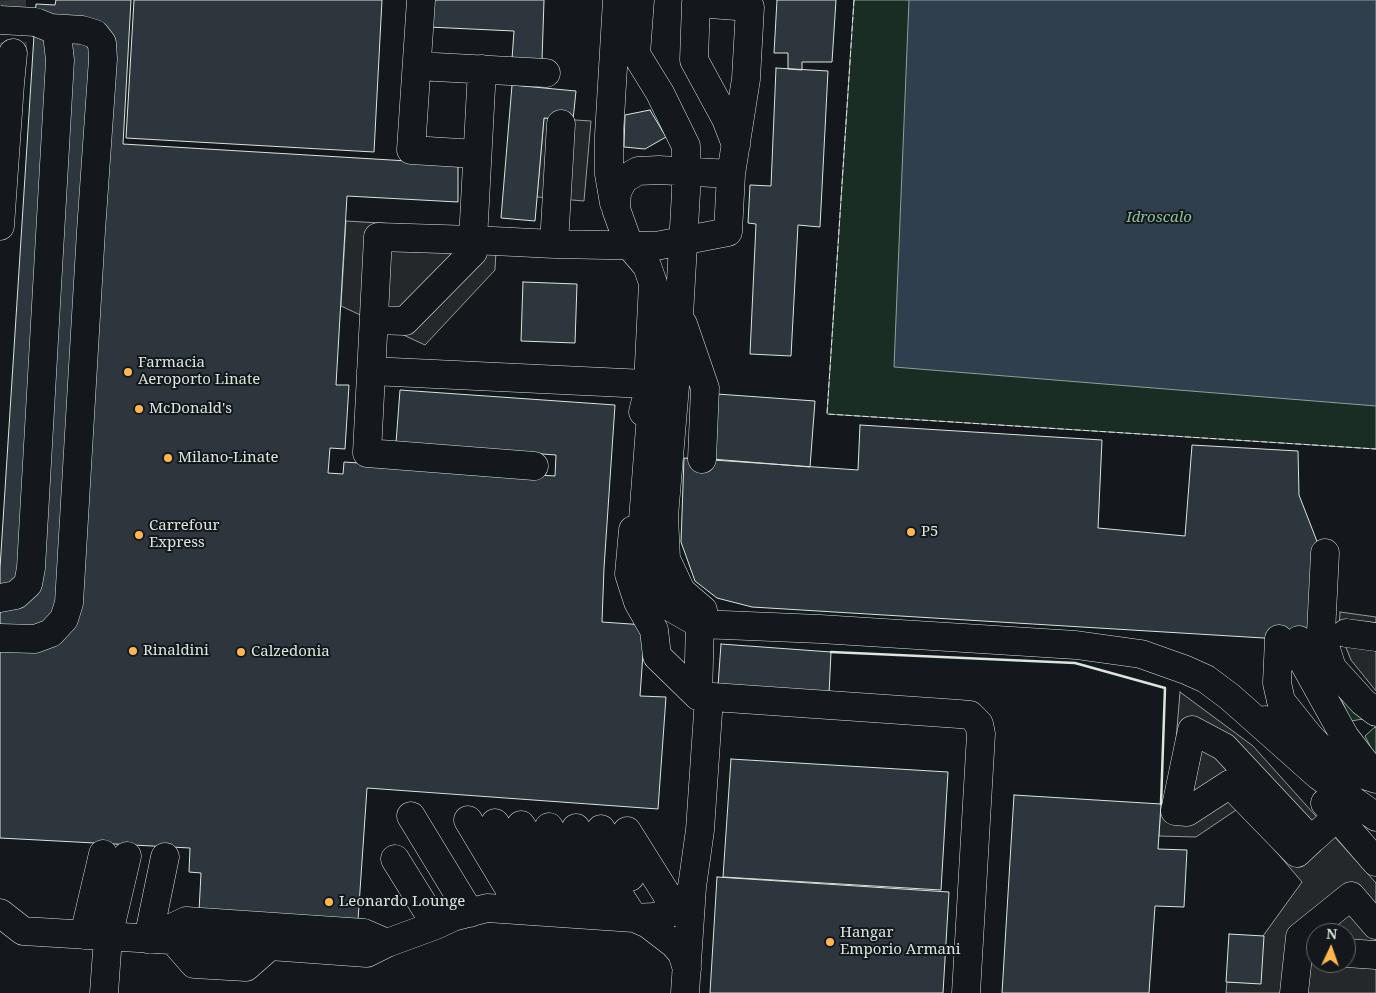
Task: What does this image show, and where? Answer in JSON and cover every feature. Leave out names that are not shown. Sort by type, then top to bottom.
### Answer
[{"type":"lane","points":[[421,0],[412,150],[478,154]]},
{"type":"lane","points":[[617,0],[609,134],[609,174],[616,209],[629,246],[646,266],[653,283],[666,559],[680,591],[706,612],[820,628]]},
{"type":"lane","points":[[640,0],[636,54],[660,93],[686,146],[684,241],[679,314],[651,414],[642,533],[654,586],[672,608],[700,624],[820,628],[1076,645],[1141,654],[1206,679],[1243,708],[1319,776],[1376,816]]},
{"type":"lane","points":[[0,20],[82,30],[95,34],[102,43],[103,58],[87,290],[69,603],[64,619],[51,633],[35,639],[0,638]]},
{"type":"lane","points":[[0,598],[16,595],[28,584],[31,568],[60,60],[58,38],[53,29],[43,25]]},
{"type":"lane","points":[[0,224],[13,53]]},
{"type":"lane","points":[[417,66],[546,73]]},
{"type":"lane","points":[[375,320],[405,321],[473,252],[482,70]]},
{"type":"lane","points":[[0,117],[10,84]]},
{"type":"lane","points":[[554,244],[561,124]]},
{"type":"lane","points":[[534,466],[367,453],[378,237],[656,246],[728,232],[736,145]]},
{"type":"lane","points":[[616,209],[617,192],[624,179],[638,170],[732,174]]},
{"type":"lane","points":[[679,314],[705,388],[702,459]]},
{"type":"lane","points":[[371,371],[657,388]]},
{"type":"lane","points":[[657,388],[642,415],[629,574],[638,602],[654,630],[657,656],[703,697],[970,715],[979,724],[981,734],[966,993]]},
{"type":"lane","points":[[1325,553],[1321,633],[1332,668],[1363,702],[1376,712]]},
{"type":"lane","points":[[686,981],[692,887],[700,830],[703,697],[700,624]]},
{"type":"lane","points":[[1346,633],[1376,638]]},
{"type":"lane","points":[[1289,639],[1345,737],[1376,778],[1352,771],[1328,756],[1281,701],[1277,683],[1289,639]]},
{"type":"lane","points":[[1243,708],[1281,729],[1309,736]]},
{"type":"lane","points":[[1265,727],[1376,862]]},
{"type":"lane","points":[[1311,840],[1224,747],[1192,730],[1175,811],[1187,812],[1230,784],[1297,853],[1311,840],[1342,823]]},
{"type":"lane","points":[[461,916],[414,820],[461,916]]},
{"type":"lane","points":[[468,820],[535,911]]},
{"type":"lane","points":[[495,823],[535,911]]},
{"type":"lane","points":[[1342,823],[1376,850]]},
{"type":"lane","points":[[521,824],[591,915]]},
{"type":"lane","points":[[549,827],[591,915]]},
{"type":"lane","points":[[655,915],[601,830],[655,915]]},
{"type":"lane","points":[[104,993],[135,856],[117,937]]},
{"type":"lane","points":[[395,859],[461,916]]},
{"type":"lane","points":[[0,913],[23,931],[174,940],[194,964],[246,967],[270,946],[367,953],[387,943],[461,916],[535,911],[591,915],[655,915],[686,901],[692,887]]},
{"type":"lane","points":[[1318,923],[1351,896],[1376,925]]},
{"type":"lane","points":[[655,915],[648,924],[674,944],[682,953],[686,981]]},
{"type":"lane","points":[[117,937],[186,921],[364,933],[387,943]]},
{"type":"lane","points":[[1306,933],[1300,938],[1306,946]]},
{"type":"lane","points":[[1356,953],[1376,955]]},
{"type":"lane","points":[[1294,993],[1306,955]]},
{"type":"green space","name":"Idroscalo","points":[[854,0],[1376,0],[1376,449],[827,414]]},
{"type":"green space","points":[[1337,690],[1369,718],[1351,721]]},
{"type":"green space","points":[[1376,728],[1376,755],[1365,736]]},
{"type":"shaded area","points":[[544,118],[591,121],[584,201],[537,197]]},
{"type":"shaded area","points":[[346,221],[497,230],[495,270],[425,345],[341,306]]},
{"type":"shaded area","points":[[1340,612],[1376,617],[1376,691],[1351,660],[1339,630]]},
{"type":"shaded area","points":[[1180,692],[1253,746],[1376,883],[1376,993],[1226,993],[1227,982],[1259,983],[1263,936],[1302,882],[1239,808],[1196,837],[1159,836],[1161,804],[1172,788]]},
{"type":"water","name":"Idroscalo","points":[[909,0],[1376,0],[1376,406],[894,367]]},
{"type":"building","name":"Milano-Linate","points":[[56,0],[131,0],[123,144],[458,164],[458,202],[347,196],[336,385],[349,385],[345,449],[330,448],[328,473],[343,474],[344,462],[555,476],[556,455],[396,443],[400,390],[615,405],[602,622],[645,625],[640,696],[666,697],[658,809],[367,788],[358,920],[199,911],[201,873],[189,872],[190,848],[0,838],[0,568],[36,4],[55,5]]},
{"type":"building","points":[[134,0],[382,0],[374,152],[126,138]]},
{"type":"building","points":[[429,0],[544,0],[542,60],[512,59],[514,31],[428,27]]},
{"type":"building","points":[[777,0],[836,0],[832,62],[802,62],[802,70],[788,69],[788,53],[774,53]]},
{"type":"building","points":[[776,68],[828,71],[820,227],[798,225],[791,356],[750,354],[756,224],[748,223],[750,185],[771,186]]},
{"type":"building","points":[[512,85],[576,91],[573,120],[544,118],[535,221],[501,218]]},
{"type":"building","points":[[650,110],[666,137],[645,149],[624,147],[625,115]]},
{"type":"building","points":[[523,282],[577,284],[575,343],[521,341]]},
{"type":"building","points":[[717,394],[815,401],[810,467],[712,459]]},
{"type":"building","name":"P5","points":[[860,425],[1102,440],[1098,528],[1185,536],[1192,445],[1298,451],[1299,495],[1318,544],[1313,641],[752,607],[717,598],[695,581],[681,542],[684,458],[858,470]]},
{"type":"building","points":[[721,644],[831,652],[829,694],[718,686]]},
{"type":"building","points":[[731,759],[948,772],[941,890],[723,877]]},
{"type":"building","points":[[1014,795],[1161,804],[1158,849],[1187,850],[1184,907],[1155,906],[1149,993],[1002,993]]},
{"type":"building","name":"Hangar Emporio Armani","points":[[717,877],[949,892],[943,993],[710,993]]},
{"type":"building","points":[[1229,934],[1264,936],[1261,984],[1226,982]]},
{"type":"tunnel","points":[[12,0],[13,53]]},
{"type":"fence","points":[[854,0],[827,414],[1376,449]]},
{"type":"wall","points":[[831,652],[1075,663],[1165,688],[1161,804]]},
{"type":"place","name":"Farmacia Aeroporto Linate","points":[[128,372]]},
{"type":"place","name":"McDonald's","points":[[139,409]]},
{"type":"place","name":"Milano-Linate","points":[[168,458]]},
{"type":"place","name":"P5","points":[[911,532]]},
{"type":"place","name":"Carrefour Express","points":[[139,535]]},
{"type":"place","name":"Rinaldini","points":[[133,651]]},
{"type":"place","name":"Calzedonia","points":[[241,652]]},
{"type":"place","name":"Leonardo Lounge","points":[[329,902]]},
{"type":"place","name":"Hangar Emporio Armani","points":[[830,942]]}]
